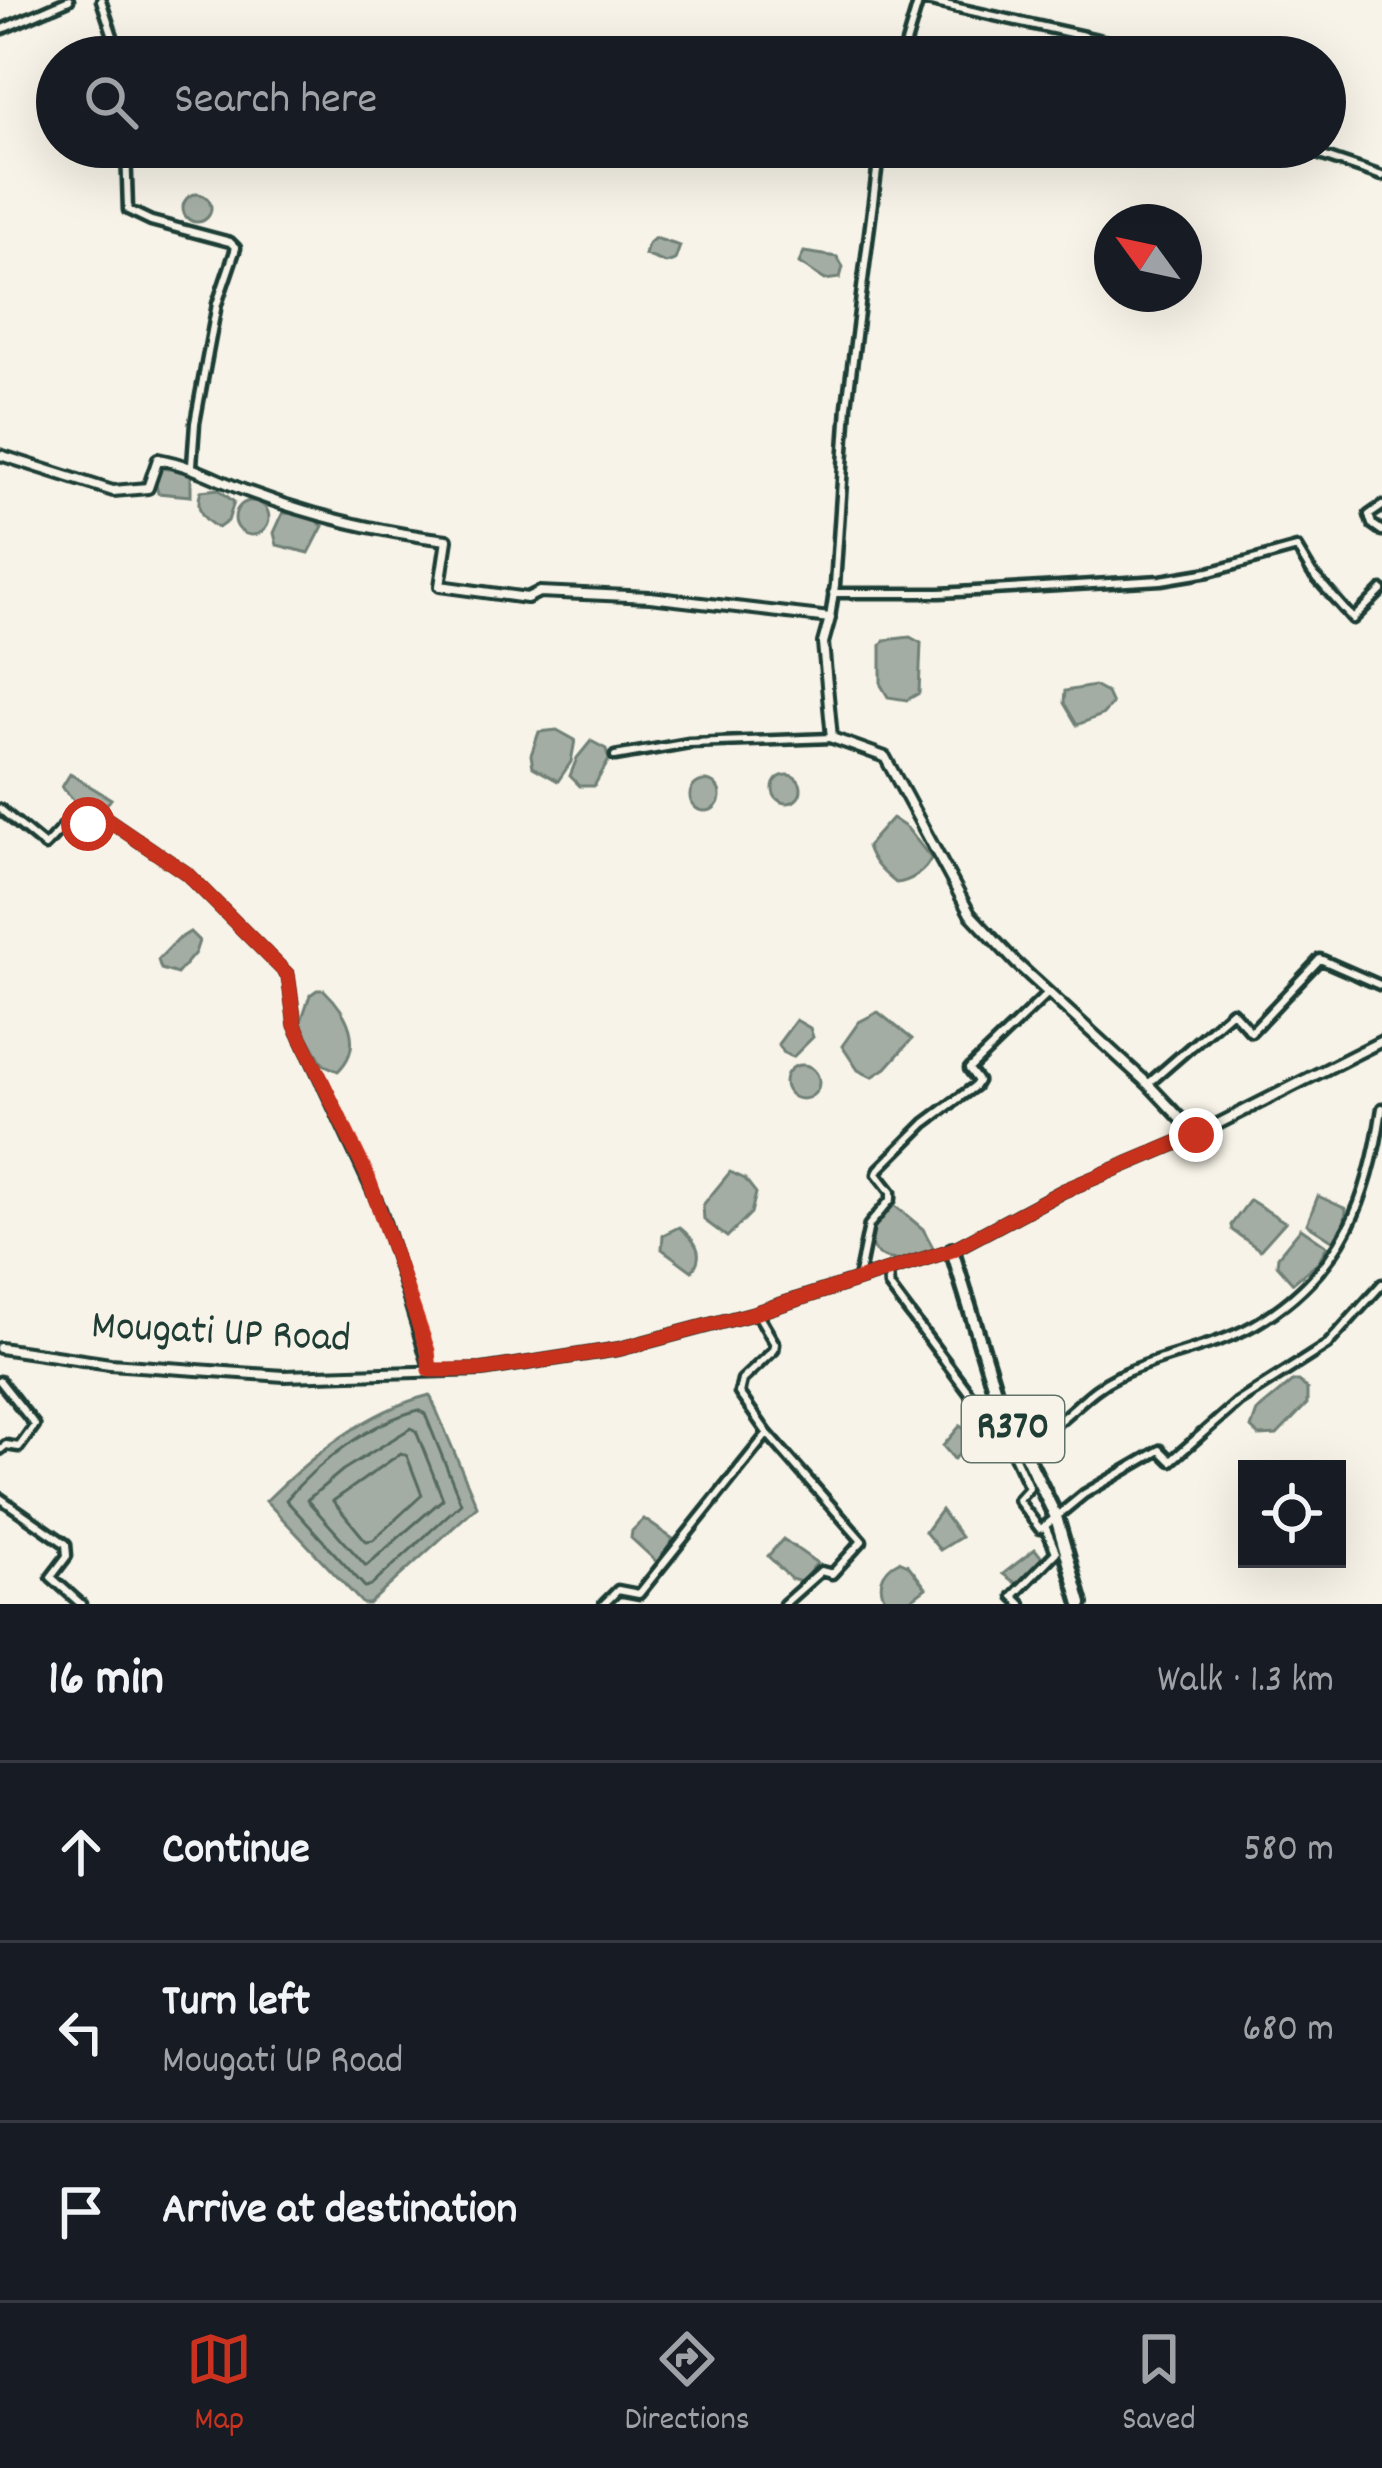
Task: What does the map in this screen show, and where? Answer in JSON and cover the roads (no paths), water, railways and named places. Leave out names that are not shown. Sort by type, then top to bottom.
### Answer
[{"type":"main road","name":"R370","points":[[952,1250],[996,1394],[1016,1447],[1056,1517],[1081,1604]]},
{"type":"street","points":[[0,30],[69,0]]},
{"type":"street","points":[[100,0],[113,36]]},
{"type":"street","points":[[909,36],[920,0],[1084,36]]},
{"type":"street","points":[[1346,164],[1382,176]]},
{"type":"street","points":[[127,168],[128,211],[230,242],[236,248],[217,304],[192,465]]},
{"type":"street","points":[[832,738],[823,643],[833,593],[847,406],[877,168]]},
{"type":"street","points":[[0,455],[113,490],[148,488],[158,459],[192,465],[243,490],[331,518],[447,540],[440,586],[526,598],[538,592],[650,597],[830,618]]},
{"type":"street","points":[[1382,506],[1369,515],[1382,531]]},
{"type":"street","points":[[833,593],[940,593],[1162,580],[1297,548],[1312,573],[1353,619],[1382,590]]},
{"type":"street","points":[[615,756],[689,743],[832,738],[885,757],[970,914],[1196,1135]]},
{"type":"street","points":[[0,809],[45,846],[72,817],[97,831],[107,819],[186,873],[288,975],[295,1025],[381,1210],[428,1351],[430,1370]]},
{"type":"street","points":[[1148,1084],[1232,1011],[1251,1032],[1320,959],[1382,986]]},
{"type":"street","points":[[858,1279],[868,1225],[891,1199],[877,1174],[879,1169],[925,1123],[975,1086],[978,1082],[969,1069],[1048,993]]},
{"type":"street","name":"Mougati UP Road","points":[[0,1348],[196,1372],[284,1376],[482,1370],[619,1349],[757,1312],[952,1250],[1063,1191],[1196,1135],[1382,1041]]},
{"type":"street","points":[[1016,1447],[1058,1423],[1085,1395],[1116,1377],[1264,1319],[1323,1268],[1352,1228],[1380,1133],[1382,1108]]},
{"type":"street","points":[[888,1271],[889,1286],[1016,1447],[1029,1488],[1018,1500],[1040,1528],[1084,1494],[1160,1450],[1171,1461],[1238,1402],[1327,1345],[1382,1284]]},
{"type":"street","points":[[757,1312],[776,1344],[738,1386],[768,1434],[862,1541],[832,1574],[821,1571],[784,1604]]},
{"type":"street","points":[[0,1382],[35,1425],[19,1447],[5,1445],[0,1450]]},
{"type":"street","points":[[604,1604],[618,1590],[639,1594],[768,1434]]},
{"type":"street","points":[[0,1498],[66,1544],[67,1556],[50,1577],[81,1604]]},
{"type":"street","points":[[1021,1604],[1013,1596],[1056,1552],[1045,1526]]},
{"type":"water","points":[[197,194],[207,198],[211,208],[207,218],[197,222],[187,218],[183,208],[187,198]]},
{"type":"water","points":[[655,238],[680,246],[675,260],[666,263],[645,255]]},
{"type":"water","points":[[804,252],[837,257],[843,267],[840,278],[825,280],[799,263]]},
{"type":"water","points":[[160,468],[191,472],[191,496],[158,493],[155,481]]},
{"type":"water","points":[[218,489],[234,502],[228,521],[218,528],[204,517],[199,503],[201,491]]},
{"type":"water","points":[[252,501],[264,506],[269,518],[264,530],[252,535],[240,530],[235,518],[240,506]]},
{"type":"water","points":[[283,513],[309,515],[323,526],[309,553],[277,545],[274,533]]},
{"type":"water","points":[[910,637],[921,643],[919,693],[907,700],[888,697],[881,685],[881,645],[885,640]]},
{"type":"water","points":[[1094,686],[1107,693],[1112,704],[1102,715],[1077,725],[1064,703],[1065,691]]},
{"type":"water","points":[[557,730],[575,740],[571,762],[558,781],[533,767],[531,755],[539,732]]},
{"type":"water","points":[[591,741],[606,749],[609,760],[594,786],[580,786],[570,776]]},
{"type":"water","points":[[70,774],[111,799],[97,817],[86,814],[62,787]]},
{"type":"water","points":[[787,775],[797,779],[801,789],[797,799],[787,803],[777,799],[773,789],[777,779]]},
{"type":"water","points":[[705,781],[720,796],[705,811],[690,796]]},
{"type":"water","points":[[892,818],[907,828],[931,858],[917,875],[896,883],[878,866],[867,846]]},
{"type":"water","points":[[190,932],[199,941],[195,953],[177,974],[161,969],[158,960]]},
{"type":"water","points":[[324,990],[332,999],[350,1029],[350,1050],[338,1071],[323,1064],[300,1024],[310,995]]},
{"type":"water","points":[[878,1012],[912,1039],[872,1077],[858,1070],[842,1046],[859,1022]]},
{"type":"water","points":[[796,1020],[810,1028],[813,1037],[793,1057],[778,1044]]},
{"type":"water","points":[[802,1065],[814,1070],[819,1082],[814,1094],[802,1099],[790,1094],[785,1082],[790,1070]]},
{"type":"water","points":[[730,1172],[745,1179],[756,1193],[751,1213],[727,1237],[704,1220],[703,1205]]},
{"type":"water","points":[[1318,1196],[1346,1209],[1344,1231],[1334,1241],[1307,1224]]},
{"type":"water","points":[[1250,1200],[1285,1222],[1260,1250],[1231,1225]]},
{"type":"water","points":[[893,1204],[923,1229],[935,1251],[901,1260],[875,1251],[870,1236],[873,1227]]},
{"type":"water","points":[[679,1227],[697,1247],[692,1271],[662,1249],[663,1235]]},
{"type":"water","points":[[1301,1228],[1327,1246],[1318,1262],[1293,1283],[1277,1265],[1278,1256]]},
{"type":"water","points":[[1293,1381],[1307,1389],[1307,1404],[1277,1435],[1259,1436],[1251,1428],[1257,1411]]},
{"type":"water","points":[[430,1395],[477,1506],[369,1604],[363,1604],[266,1501],[302,1467],[362,1423]]},
{"type":"water","points":[[960,1426],[975,1441],[954,1459],[943,1446]]},
{"type":"water","points":[[941,1510],[961,1537],[940,1550],[925,1532]]},
{"type":"water","points":[[644,1519],[673,1539],[658,1563],[631,1538]]},
{"type":"water","points":[[783,1539],[817,1563],[801,1582],[791,1579],[768,1556]]},
{"type":"water","points":[[1035,1549],[1043,1559],[1017,1584],[1003,1574]]},
{"type":"water","points":[[899,1561],[926,1588],[905,1604],[889,1603],[881,1585],[888,1569]]}]
